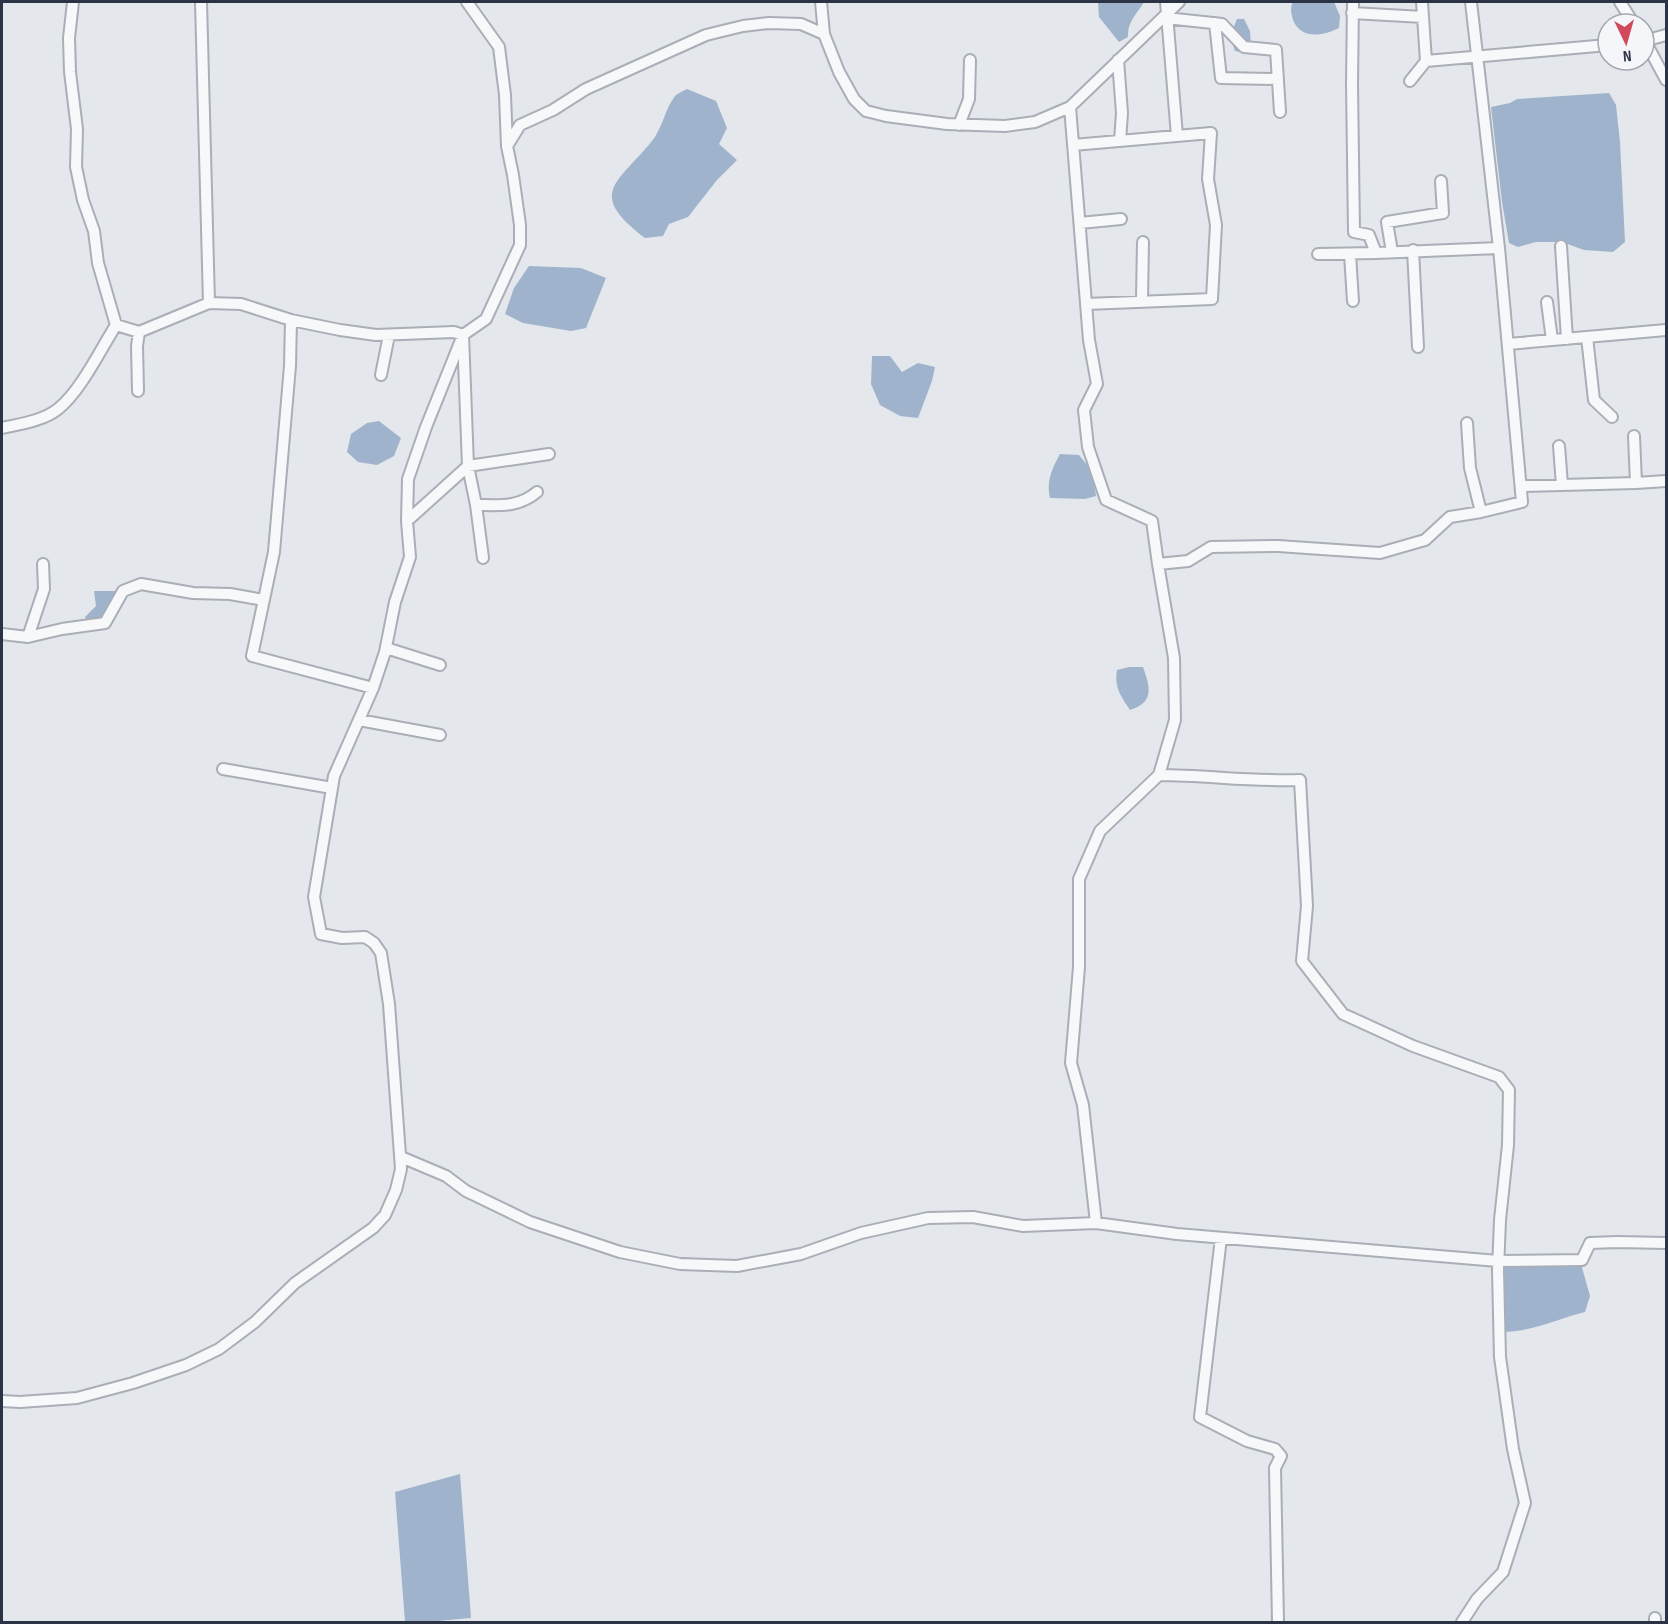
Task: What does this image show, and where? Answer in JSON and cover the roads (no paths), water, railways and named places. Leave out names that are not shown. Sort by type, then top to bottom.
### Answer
[{"type":"street","points":[[2,428],[32,421],[58,409],[76,389],[116,325],[98,263],[94,231],[83,200],[76,167],[77,129],[69,49],[73,2]]},
{"type":"street","points":[[201,2],[209,303]]},
{"type":"street","points":[[2,1401],[77,1398],[133,1383],[186,1365],[219,1349],[255,1322],[295,1283],[373,1228],[386,1215],[396,1190],[401,1157],[389,1004],[381,953],[374,943],[365,937],[342,938],[321,934],[314,897],[334,776],[373,688],[386,648],[395,602],[410,557],[406,521],[408,479],[414,456],[463,335],[486,320],[520,245],[518,205],[507,146],[505,95],[499,47],[467,2]]},
{"type":"street","points":[[821,2],[824,34],[839,72],[854,99],[866,111],[886,116],[959,124],[1005,126],[1035,122],[1070,107],[1179,2]]},
{"type":"street","points":[[1166,2],[1177,136]]},
{"type":"street","points":[[1353,2],[1354,232],[1369,235],[1376,253]]},
{"type":"street","points":[[1410,81],[1426,61],[1422,2]]},
{"type":"street","points":[[1158,564],[1188,561],[1211,547],[1278,546],[1380,553],[1425,540],[1450,517],[1522,502],[1499,248],[1471,2]]},
{"type":"street","points":[[1353,13],[1423,17]]},
{"type":"street","points":[[1166,16],[1222,24],[1244,47],[1276,50],[1280,112]]},
{"type":"street","points":[[507,146],[520,125],[553,110],[586,89],[706,35],[743,26],[769,23],[801,24],[824,34]]},
{"type":"street","points":[[1215,23],[1221,78],[1278,79]]},
{"type":"street","points":[[1426,61],[1596,46]]},
{"type":"street","points":[[959,124],[969,99],[970,60]]},
{"type":"street","points":[[1118,60],[1122,113],[1120,141]]},
{"type":"street","points":[[1656,62],[1666,80]]},
{"type":"street","points":[[1070,107],[1089,340],[1097,384],[1084,410],[1088,447],[1106,500],[1152,521],[1174,658],[1175,720],[1159,775],[1100,831],[1079,879],[1079,967],[1071,1063],[1083,1105],[1096,1223]]},
{"type":"street","points":[[1073,144],[1211,133],[1208,178],[1216,225],[1212,299],[1086,304]]},
{"type":"street","points":[[1392,252],[1387,222],[1443,213],[1441,181]]},
{"type":"street","points":[[1080,223],[1121,219]]},
{"type":"street","points":[[1142,299],[1143,242]]},
{"type":"street","points":[[1561,246],[1567,339]]},
{"type":"street","points":[[1318,254],[1499,248]]},
{"type":"street","points":[[1413,250],[1418,348]]},
{"type":"street","points":[[1350,254],[1353,301]]},
{"type":"street","points":[[1547,302],[1552,340]]},
{"type":"street","points":[[116,325],[139,332],[209,303],[241,304],[291,320],[340,330],[389,335],[454,332],[463,335]]},
{"type":"street","points":[[291,320],[290,366],[274,552],[252,656],[373,688]]},
{"type":"street","points":[[1508,345],[1666,330]]},
{"type":"street","points":[[138,392],[139,332]]},
{"type":"street","points":[[381,375],[389,335]]},
{"type":"street","points":[[463,335],[468,466],[483,558]]},
{"type":"street","points":[[1587,337],[1594,400],[1612,417]]},
{"type":"street","points":[[1467,423],[1470,468],[1481,512]]},
{"type":"street","points":[[1634,436],[1636,483]]},
{"type":"street","points":[[1559,446],[1562,485]]},
{"type":"street","points":[[406,521],[468,466],[549,454]]},
{"type":"street","points":[[1521,486],[1666,481]]},
{"type":"street","points":[[476,505],[514,504],[527,501],[537,492]]},
{"type":"street","points":[[28,637],[44,589],[43,564]]},
{"type":"street","points":[[2,634],[28,637],[105,623],[123,591],[141,584],[193,593],[230,594],[264,600]]},
{"type":"street","points":[[386,648],[440,665]]},
{"type":"street","points":[[359,720],[440,735]]},
{"type":"street","points":[[223,769],[332,788]]},
{"type":"street","points":[[1159,775],[1203,775],[1261,781],[1300,780],[1307,906],[1302,961],[1343,1014],[1413,1046],[1499,1077],[1509,1090],[1508,1145],[1498,1261],[1500,1357],[1513,1449],[1525,1503],[1503,1572],[1476,1599],[1462,1623]]},
{"type":"street","points":[[401,1157],[446,1176],[466,1191],[530,1222],[620,1252],[680,1264],[737,1266],[801,1254],[861,1233],[928,1218],[973,1217],[1023,1226],[1096,1223],[1221,1238],[1498,1261],[1582,1260],[1590,1244],[1666,1243]]},
{"type":"street","points":[[1221,1238],[1200,1417],[1247,1441],[1275,1449],[1281,1456],[1275,1468],[1278,1623]]},
{"type":"water","points":[[1098,2],[1144,2],[1131,22],[1128,37],[1119,42],[1099,17]]},
{"type":"water","points":[[1293,2],[1334,2],[1340,16],[1339,28],[1313,35],[1301,31],[1293,20],[1291,6]]},
{"type":"water","points":[[1237,19],[1244,19],[1250,31],[1251,48],[1244,47],[1240,52],[1235,51],[1230,36]]},
{"type":"water","points":[[687,89],[716,101],[727,128],[719,144],[737,160],[717,180],[688,217],[669,224],[663,236],[645,238],[616,210],[612,199],[613,189],[652,141],[675,96]]},
{"type":"water","points":[[1609,93],[1616,105],[1620,142],[1625,242],[1613,252],[1584,250],[1562,242],[1536,242],[1518,247],[1509,243],[1491,107],[1517,99]]},
{"type":"water","points":[[529,266],[581,268],[606,278],[586,328],[571,331],[523,323],[505,314],[514,288]]},
{"type":"water","points":[[872,356],[890,356],[902,372],[918,363],[935,367],[918,418],[900,416],[880,405],[871,384]]},
{"type":"water","points":[[379,421],[401,438],[394,456],[377,465],[358,462],[347,452],[351,434],[367,423]]},
{"type":"water","points":[[1060,454],[1079,455],[1092,471],[1096,496],[1085,499],[1050,498],[1050,475]]},
{"type":"water","points":[[94,591],[123,591],[93,629],[85,617],[96,606]]},
{"type":"water","points":[[1143,667],[1149,687],[1144,703],[1130,710],[1116,682],[1117,670]]},
{"type":"water","points":[[1505,1264],[1581,1264],[1590,1296],[1585,1312],[1533,1328],[1502,1332],[1502,1283]]},
{"type":"water","points":[[460,1474],[471,1618],[405,1622],[395,1492]]}]
